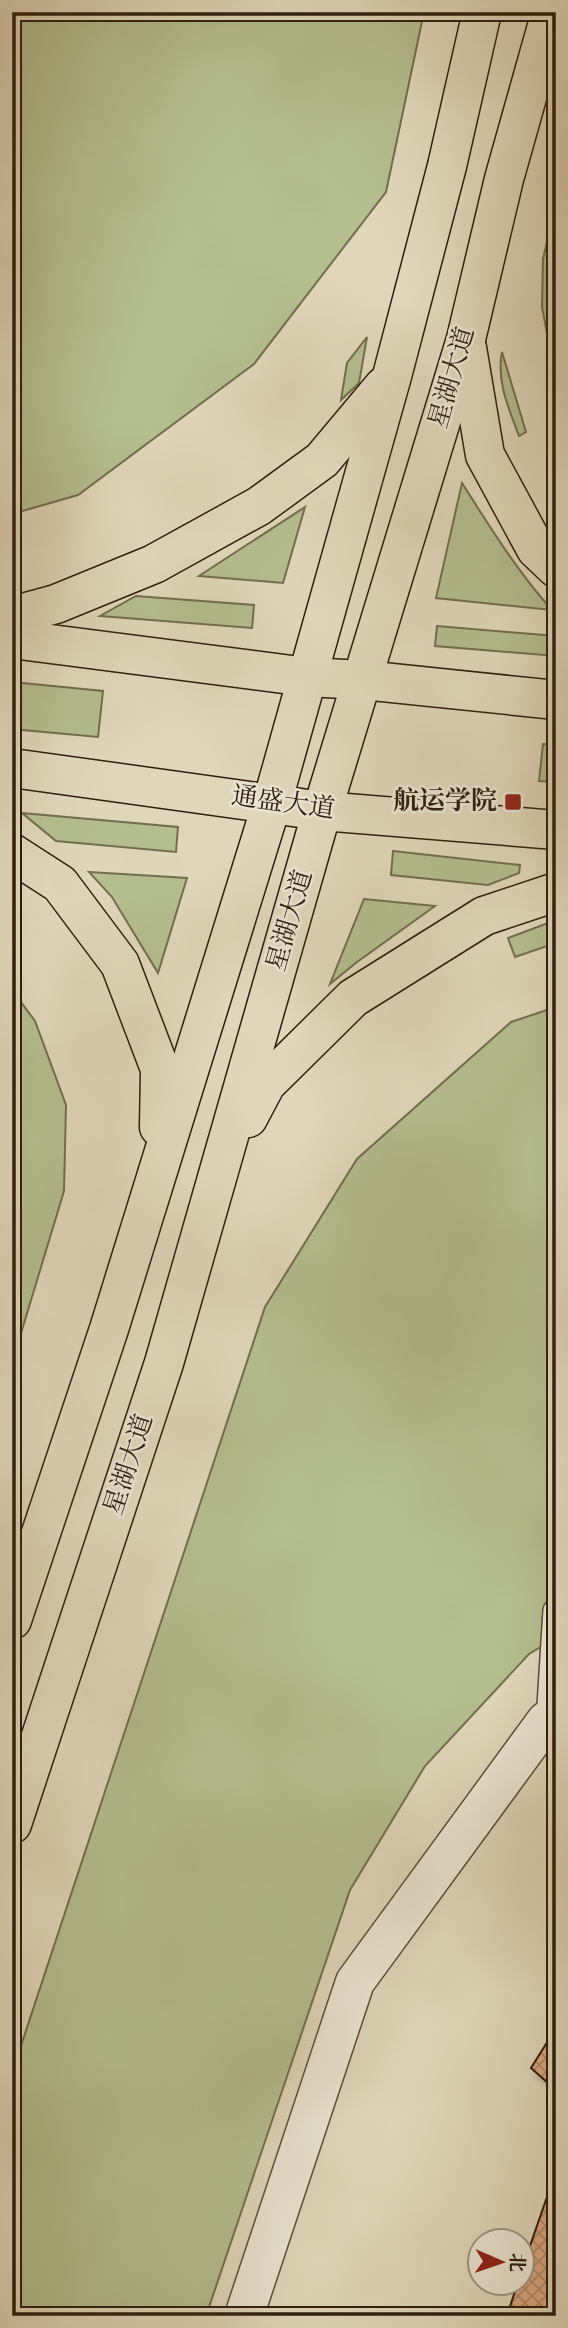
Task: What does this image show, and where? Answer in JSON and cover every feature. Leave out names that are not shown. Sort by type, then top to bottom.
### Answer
[{"type":"main road","name":"星湖大道","points":[[12,1620],[109,1329],[272,803],[392,376],[447,166],[482,12]]},
{"type":"main road","name":"星湖大道","points":[[12,1824],[163,1363],[322,811],[466,339],[504,179],[551,12]]},
{"type":"main road","points":[[466,339],[485,455],[536,549],[556,568]]},
{"type":"main road","points":[[12,616],[57,604],[154,564],[259,506],[322,460],[392,376]]},
{"type":"main road","points":[[12,639],[307,677],[363,680],[556,700]]},
{"type":"main road","name":"通盛大道","points":[[12,768],[322,811],[556,830]]},
{"type":"main road","points":[[12,853],[60,884],[120,964],[160,1069],[158,1172]]},
{"type":"main road","points":[[216,1182],[266,1084],[353,998],[484,916],[556,892]]},
{"type":"street","points":[[244,2316],[355,1982],[551,1718]]},
{"type":"lane","points":[[551,1718],[553,1610],[556,1607]]},
{"type":"green space","points":[[12,12],[424,12],[386,192],[254,364],[78,495],[12,514]]},
{"type":"green space","points":[[556,203],[556,380],[542,307],[543,259]]},
{"type":"green space","points":[[367,337],[359,383],[341,400],[347,363]]},
{"type":"green space","points":[[502,352],[526,432],[519,436],[502,384]]},
{"type":"green space","points":[[462,483],[516,564],[552,610],[436,598]]},
{"type":"green space","points":[[305,507],[283,583],[199,576]]},
{"type":"green space","points":[[136,596],[254,605],[252,628],[100,616]]},
{"type":"green space","points":[[437,626],[556,636],[556,656],[435,646]]},
{"type":"green space","points":[[12,682],[103,691],[98,737],[12,729]]},
{"type":"green space","points":[[543,744],[556,745],[556,782],[539,781]]},
{"type":"green space","points":[[22,813],[178,827],[176,852],[56,841]]},
{"type":"green space","points":[[393,851],[520,865],[519,873],[488,885],[391,875]]},
{"type":"green space","points":[[89,872],[187,878],[158,973],[112,897]]},
{"type":"green space","points":[[364,899],[435,906],[330,984]]},
{"type":"green space","points":[[556,920],[556,943],[515,957],[508,938]]},
{"type":"green space","points":[[12,990],[35,1021],[66,1105],[64,1191],[12,1363]]},
{"type":"green space","points":[[556,1007],[556,1638],[529,1654],[425,1766],[350,1890],[206,2316],[12,2316],[12,2073],[265,1307],[357,1159],[511,1022]]},
{"type":"building","points":[[556,2028],[556,2090],[531,2068]]},
{"type":"building","points":[[556,2171],[556,2316],[507,2316],[513,2296],[536,2296],[536,2229]]},
{"type":"place","name":"航运学院","points":[[513,802]]}]
